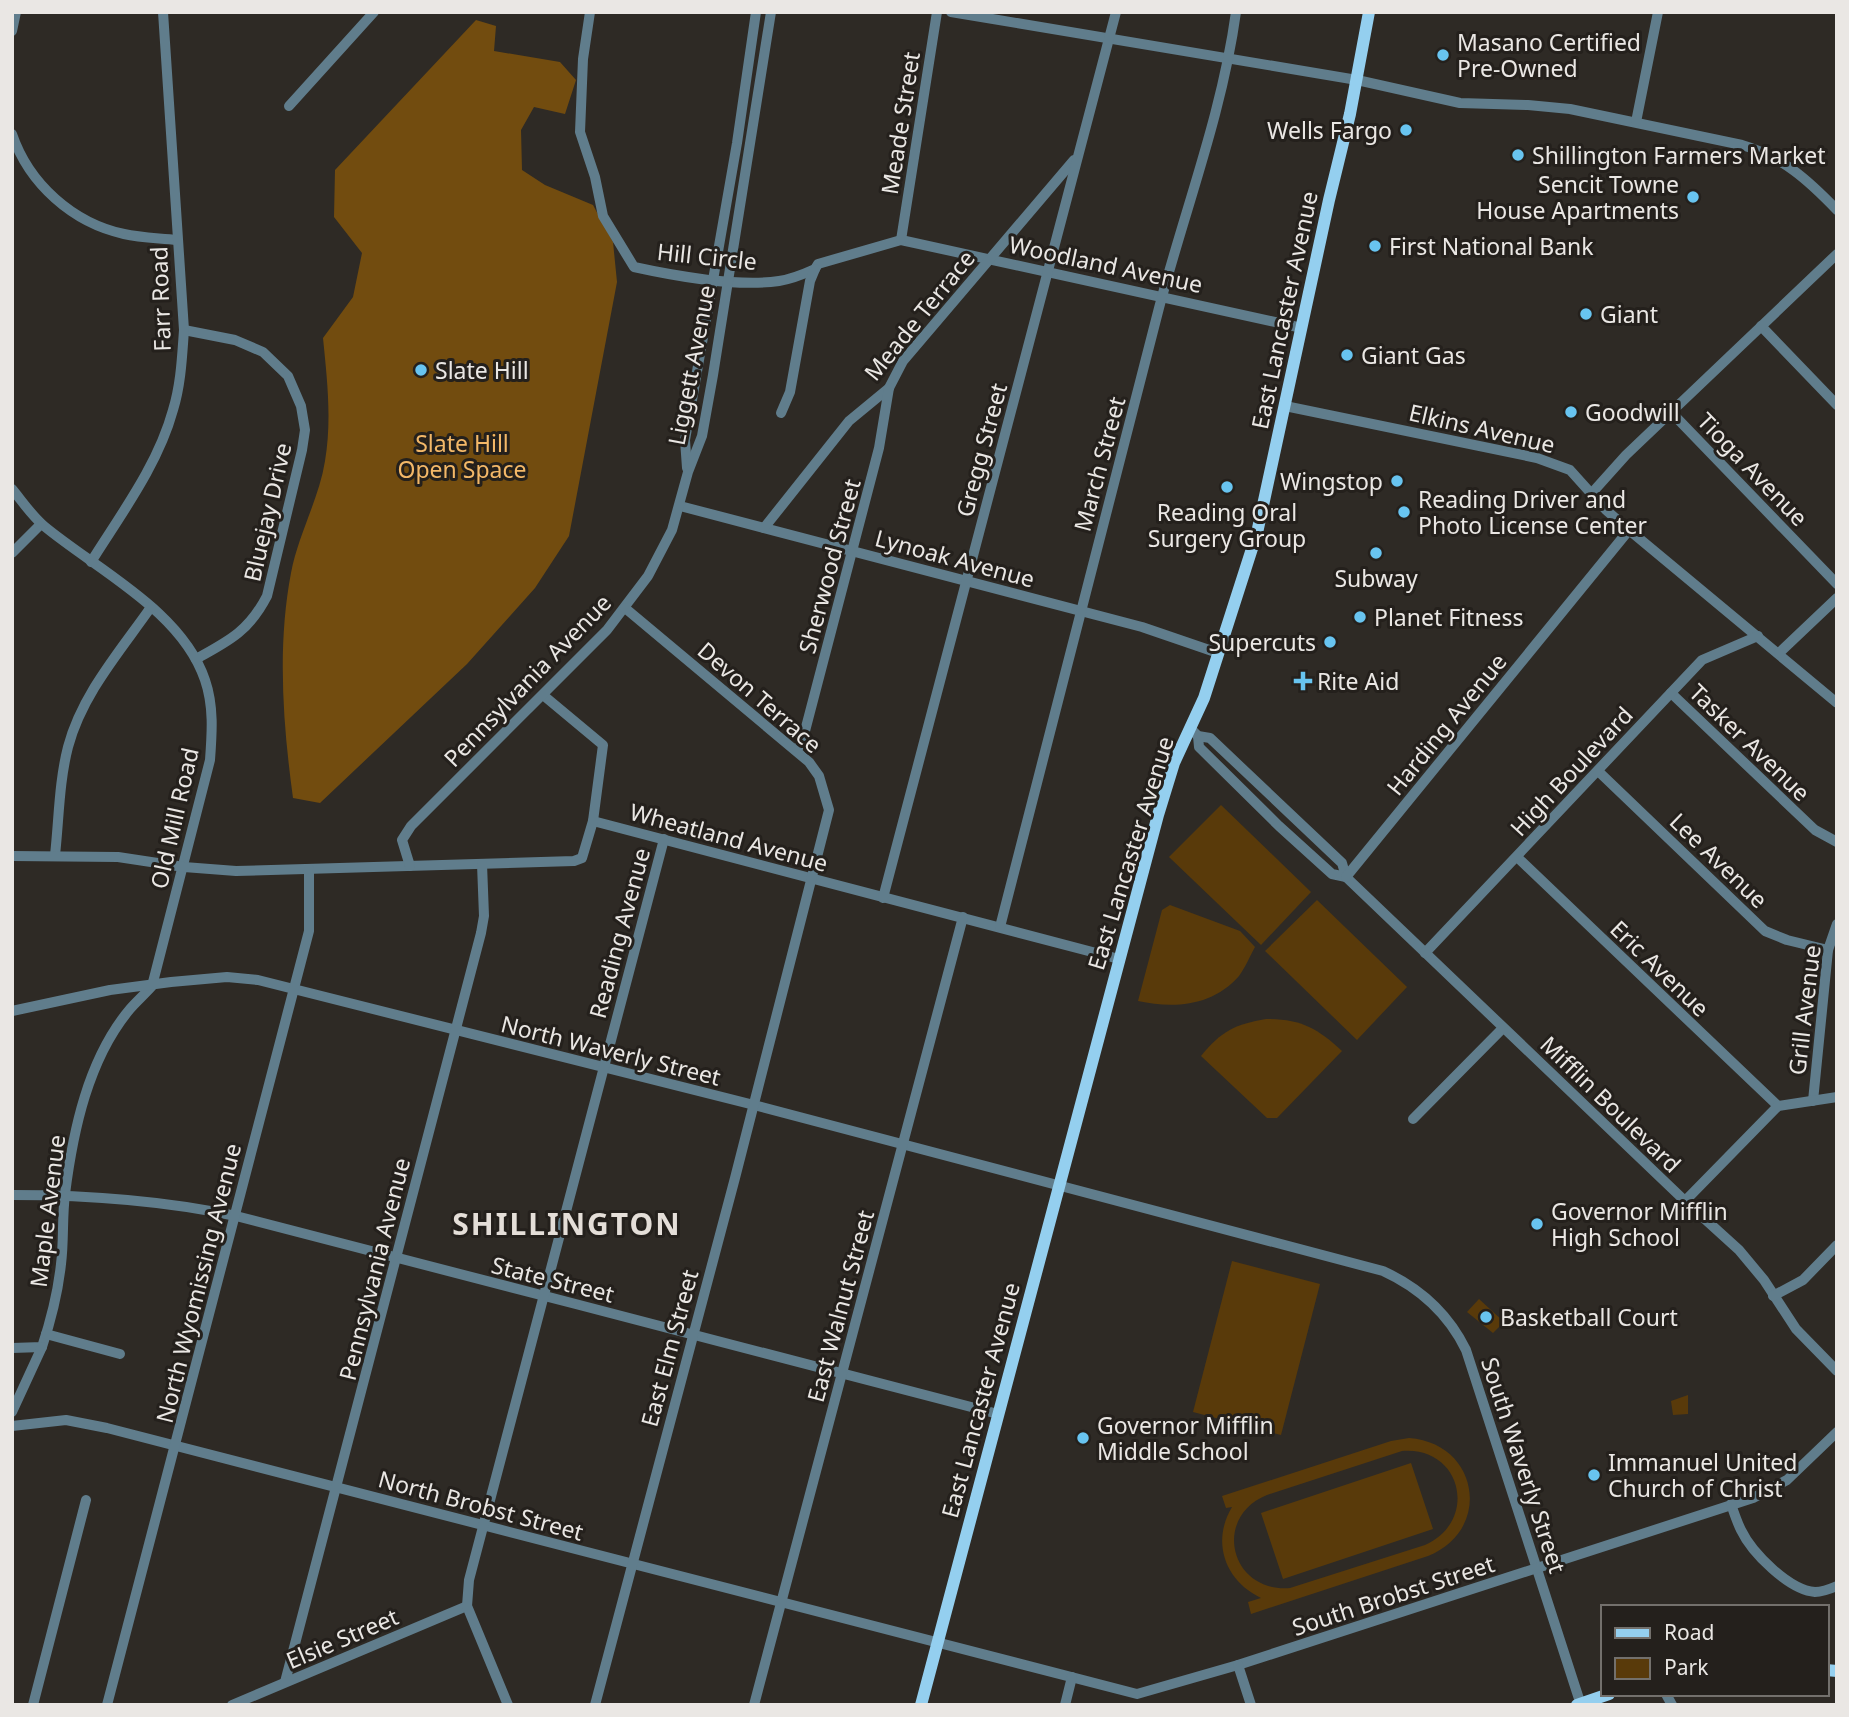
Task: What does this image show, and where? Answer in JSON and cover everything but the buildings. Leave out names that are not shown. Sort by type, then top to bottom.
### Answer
[{"type":"main road","name":"East Lancaster Avenue","points":[[921,1705],[1119,958],[1174,763],[1194,732],[1257,533],[1357,80],[1368,12]]},
{"type":"main road","points":[[1580,1704],[1603,1696]]},
{"type":"street","points":[[12,31],[16,12]]},
{"type":"street","name":"Farr Road","points":[[92,562],[152,463],[167,428],[180,381],[184,330],[163,12]]},
{"type":"street","points":[[289,106],[374,12]]},
{"type":"street","name":"Liggett Avenue","points":[[688,472],[685,440],[737,143],[755,12]]},
{"type":"street","name":"Liggett Avenue","points":[[688,472],[702,436],[771,12]]},
{"type":"street","name":"Meade Street","points":[[901,240],[937,12]]},
{"type":"street","points":[[951,12],[1357,80],[1460,103],[1551,107],[1742,145],[1768,154],[1806,178],[1837,210]]},
{"type":"street","name":"Gregg Street","points":[[883,898],[1115,12]]},
{"type":"street","name":"March Street","points":[[1000,927],[1163,296],[1219,106],[1236,12]]},
{"type":"street","points":[[1636,122],[1658,12]]},
{"type":"street","name":"Hill Circle","points":[[590,17],[583,59],[580,132],[595,177],[603,216],[634,267],[714,279],[780,281],[815,269],[818,264],[901,240]]},
{"type":"street","points":[[12,134],[33,175],[73,213],[97,226],[123,234],[177,240]]},
{"type":"street","name":"Meade Terrace","points":[[764,528],[849,421],[889,388],[903,361],[1077,157]]},
{"type":"street","name":"Woodland Avenue","points":[[901,240],[1302,328]]},
{"type":"street","points":[[1591,494],[1626,455],[1837,254]]},
{"type":"street","points":[[780,413],[790,392],[810,281],[815,269]]},
{"type":"street","points":[[1761,326],[1837,405]]},
{"type":"street","name":"Bluejay Drive","points":[[184,330],[248,344],[272,359],[288,376],[296,391],[305,430],[267,596],[241,632],[196,659]]},
{"type":"street","name":"Sherwood Street","points":[[797,751],[805,731],[853,551],[879,448],[889,388]]},
{"type":"street","name":"Elkins Avenue","points":[[1285,406],[1537,458],[1570,470],[1629,530],[1837,703]]},
{"type":"street","name":"Tioga Avenue","points":[[1671,412],[1837,584]]},
{"type":"street","name":"Pennsylvania Avenue","points":[[410,866],[402,840],[411,826],[599,638],[644,583],[662,553],[680,506],[688,472]]},
{"type":"street","name":"Old Mill Road","points":[[12,489],[41,524],[151,607],[180,635],[196,659],[206,681],[212,727],[210,760],[152,986]]},
{"type":"street","name":"Lynoak Avenue","points":[[680,506],[1080,610],[1142,627],[1218,653]]},
{"type":"street","points":[[12,553],[41,524]]},
{"type":"street","name":"Harding Avenue","points":[[1346,877],[1629,530]]},
{"type":"street","points":[[1779,653],[1837,598]]},
{"type":"street","points":[[55,855],[64,769],[73,731],[96,686],[151,607]]},
{"type":"street","name":"Devon Terrace","points":[[625,608],[797,751],[819,776],[829,810],[812,878]]},
{"type":"street","name":"High Boulevard","points":[[1426,953],[1702,660],[1758,636]]},
{"type":"street","name":"Tasker Avenue","points":[[1671,693],[1815,830],[1837,842]]},
{"type":"street","points":[[543,695],[603,745],[593,821]]},
{"type":"street","name":"Mifflin Boulevard","points":[[1194,732],[1199,747],[1279,826],[1332,874],[1346,877]]},
{"type":"street","name":"Mifflin Boulevard","points":[[1194,732],[1210,738],[1342,863],[1346,877],[1685,1201],[1740,1250],[1764,1280],[1796,1329],[1837,1371]]},
{"type":"street","name":"Lee Avenue","points":[[1598,771],[1765,931],[1787,940],[1828,950]]},
{"type":"street","name":"Wheatland Avenue","points":[[12,856],[118,857],[184,867],[236,871],[565,862],[582,858],[593,821],[1119,958]]},
{"type":"street","name":"Reading Avenue","points":[[467,1606],[469,1580],[664,839]]},
{"type":"street","name":"Eric Avenue","points":[[1517,857],[1778,1105]]},
{"type":"street","name":"Pennsylvania Avenue","points":[[285,1682],[484,916],[482,864]]},
{"type":"street","name":"North Wyomissing Avenue","points":[[107,1705],[310,926],[309,869]]},
{"type":"street","name":"East Elm Street","points":[[596,1705],[812,878]]},
{"type":"street","name":"East Walnut Street","points":[[754,1705],[963,917]]},
{"type":"street","name":"Grill Avenue","points":[[1685,1201],[1778,1105],[1813,1101],[1828,950],[1837,924]]},
{"type":"street","name":"North Waverly Street","points":[[12,1011],[110,990],[181,980],[227,977],[258,980],[1059,1185]]},
{"type":"street","name":"Maple Avenue","points":[[12,1412],[46,1334],[61,1264],[65,1195],[76,1131],[94,1072],[122,1021],[152,986]]},
{"type":"street","points":[[1413,1119],[1503,1028]]},
{"type":"street","points":[[1813,1101],[1837,1097]]},
{"type":"street","name":"South Waverly Street","points":[[1059,1185],[1366,1266],[1400,1279],[1421,1293],[1446,1316],[1466,1350],[1580,1704]]},
{"type":"street","name":"State Street","points":[[12,1195],[65,1195],[158,1202],[236,1216],[998,1414]]},
{"type":"street","points":[[1773,1296],[1803,1280],[1837,1245]]},
{"type":"street","points":[[46,1334],[120,1354]]},
{"type":"street","points":[[12,1348],[42,1347]]},
{"type":"street","name":"North Brobst Street","points":[[12,1426],[66,1420],[107,1428],[938,1643]]},
{"type":"street","name":"South Brobst Street","points":[[938,1643],[1137,1694],[1238,1665],[1767,1492],[1787,1480],[1837,1432]]},
{"type":"street","points":[[33,1705],[86,1500]]},
{"type":"street","points":[[1731,1504],[1741,1531],[1753,1548],[1791,1584],[1817,1592],[1837,1586]]},
{"type":"street","points":[[467,1606],[508,1705]]},
{"type":"street","name":"Elsie Street","points":[[232,1705],[467,1606]]},
{"type":"street","points":[[1238,1665],[1251,1705]]},
{"type":"street","points":[[1065,1705],[1072,1677]]},
{"type":"street","points":[[261,1693],[266,1705]]},
{"type":"green space","name":"Slate Hill Open Space","points":[[476,20],[496,26],[494,51],[560,62],[576,80],[565,114],[534,107],[521,130],[522,170],[545,185],[593,205],[613,242],[617,282],[569,536],[535,588],[467,664],[320,803],[293,798],[283,686],[287,601],[294,559],[325,461],[328,415],[323,338],[353,297],[362,253],[334,217],[335,170]]},
{"type":"green space","points":[[1221,805],[1311,892],[1261,945],[1169,857]]},
{"type":"green space","points":[[1317,900],[1407,987],[1357,1040],[1265,951]]},
{"type":"green space","points":[[1170,905],[1240,931],[1255,947],[1239,976],[1217,994],[1179,1005],[1138,1001],[1162,910]]},
{"type":"green space","points":[[1266,1019],[1308,1026],[1342,1051],[1277,1118],[1267,1118],[1201,1056],[1215,1040],[1230,1030]]},
{"type":"green space","points":[[1232,1261],[1320,1284],[1281,1435],[1193,1412]]},
{"type":"green space","name":"Basketball Court","points":[[1479,1299],[1504,1322],[1493,1333],[1467,1312]]},
{"type":"green space","points":[[1688,1395],[1688,1414],[1673,1415],[1671,1401]]},
{"type":"green space","points":[[1409,1438],[1433,1443],[1451,1455],[1463,1471],[1469,1489],[1469,1509],[1462,1527],[1449,1544],[1428,1556],[1251,1614],[1248,1602],[1261,1598],[1238,1582],[1225,1559],[1223,1534],[1232,1507],[1226,1508],[1222,1496],[1391,1441]],"holes":[[[1402,1451],[1422,1453],[1438,1460],[1450,1472],[1456,1487],[1457,1503],[1453,1519],[1442,1534],[1425,1545],[1290,1588],[1270,1586],[1253,1579],[1242,1567],[1235,1552],[1234,1535],[1239,1520],[1250,1506],[1267,1495]]]},
{"type":"green space","points":[[1411,1463],[1433,1529],[1283,1579],[1261,1513]]},
{"type":"place","name":"Masano Certified Pre-Owned","points":[[1443,55]]},
{"type":"place","name":"Wells Fargo","points":[[1406,130]]},
{"type":"place","name":"Shillington Farmers Market","points":[[1518,155]]},
{"type":"place","name":"Sencit Towne House Apartments","points":[[1693,197]]},
{"type":"place","name":"First National Bank","points":[[1375,246]]},
{"type":"place","name":"Giant","points":[[1586,314]]},
{"type":"place","name":"Giant Gas","points":[[1347,355]]},
{"type":"place","name":"Slate Hill","points":[[421,370]]},
{"type":"place","name":"Goodwill","points":[[1571,412]]},
{"type":"place","name":"Wingstop","points":[[1397,481]]},
{"type":"place","name":"Reading Oral Surgery Group","points":[[1227,487]]},
{"type":"place","name":"Reading Driver and Photo License Center","points":[[1404,512]]},
{"type":"place","name":"Subway","points":[[1376,553]]},
{"type":"place","name":"Planet Fitness","points":[[1360,617]]},
{"type":"place","name":"Supercuts","points":[[1330,642]]},
{"type":"place","name":"Rite Aid","points":[[1303,681]]},
{"type":"place","name":"Governor Mifflin High School","points":[[1537,1224]]},
{"type":"place","name":"Basketball Court","points":[[1486,1317]]},
{"type":"place","name":"Governor Mifflin Middle School","points":[[1083,1438]]},
{"type":"place","name":"Immanuel United Church of Christ","points":[[1594,1475]]},
{"type":"district","name":"SHILLINGTON","points":[[567,1223]]}]
